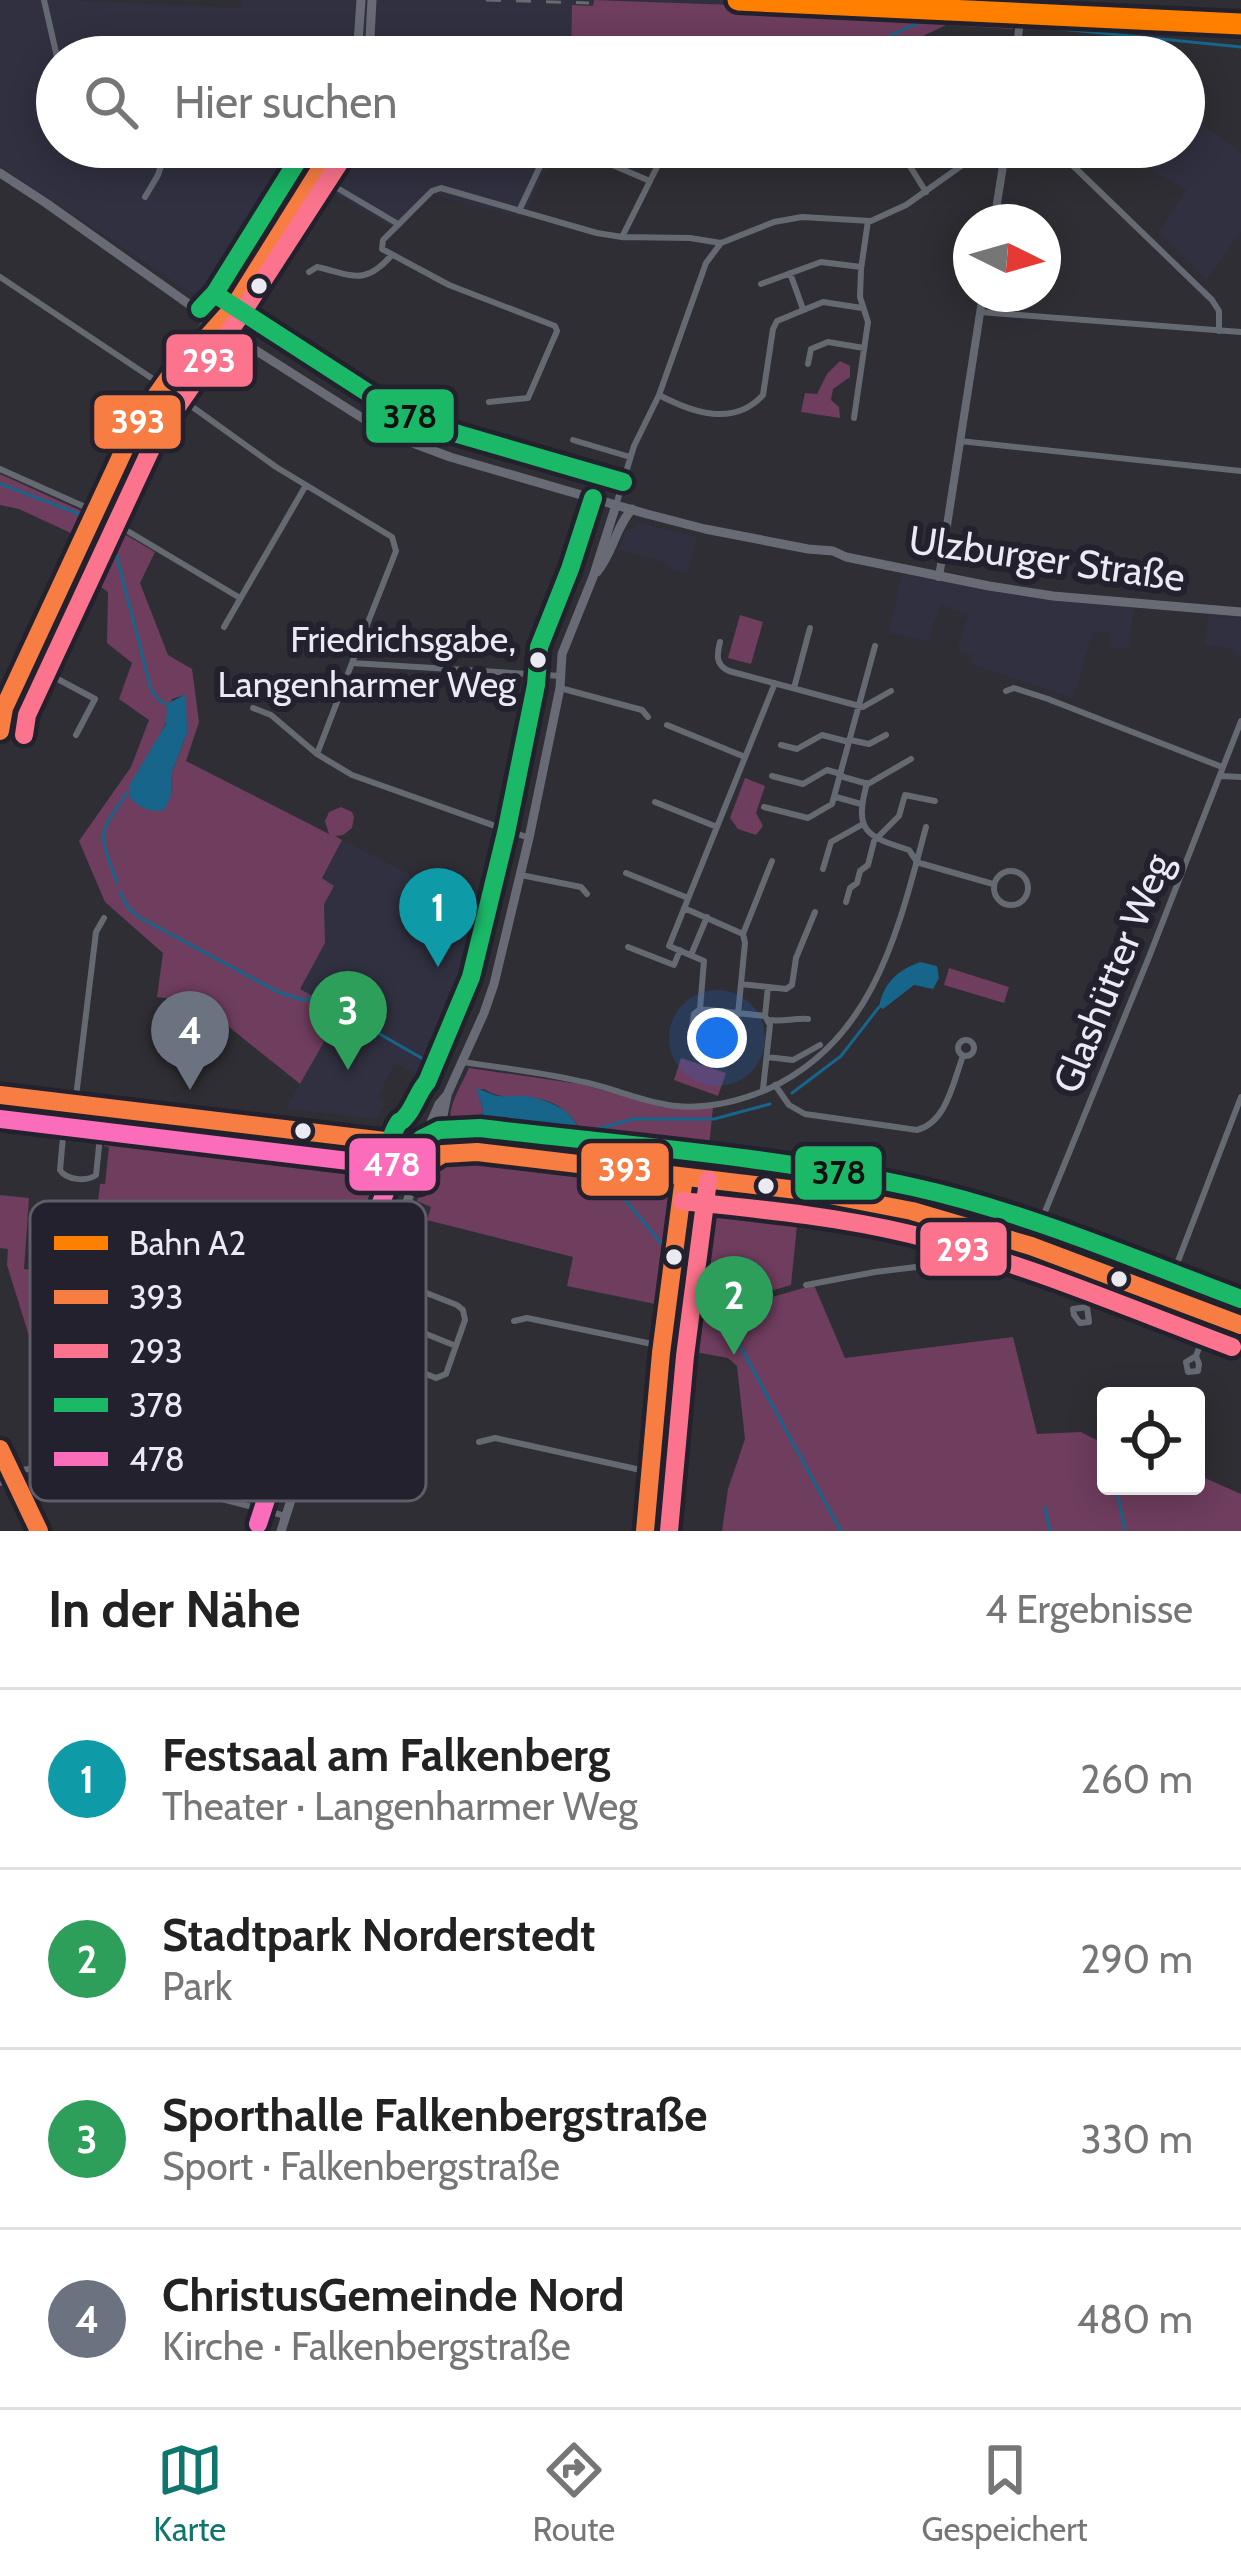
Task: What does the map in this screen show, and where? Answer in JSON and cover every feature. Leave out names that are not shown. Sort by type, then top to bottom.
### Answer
[{"type":"main road","points":[[358,36],[361,0]]},
{"type":"main road","points":[[370,36],[372,0]]},
{"type":"main road","points":[[0,730],[3,705],[129,435],[213,322],[234,307],[316,168]]},
{"type":"main road","name":"Ulzburger Straße","points":[[0,173],[213,322],[396,438],[616,505],[819,555],[1068,598],[1241,612]]},
{"type":"main road","points":[[419,1152],[439,1159],[447,1095],[476,1029],[521,875],[561,682],[562,654],[616,505]]},
{"type":"main road","points":[[593,577],[632,509]]},
{"type":"main road","points":[[407,1201],[419,1152],[438,1141]]},
{"type":"main road","points":[[0,1449],[38,1531]]},
{"type":"main road","points":[[281,1531],[291,1501]]},
{"type":"street","points":[[44,0],[52,36]]},
{"type":"street","points":[[1018,36],[1022,0]]},
{"type":"street","points":[[145,197],[160,168]]},
{"type":"street","points":[[307,168],[398,224]]},
{"type":"street","points":[[519,211],[539,168]]},
{"type":"street","points":[[619,168],[650,181]]},
{"type":"street","points":[[622,237],[657,168]]},
{"type":"street","points":[[911,168],[926,192]]},
{"type":"street","points":[[616,505],[706,262],[721,243],[774,222],[802,217],[868,221],[889,214],[959,168]]},
{"type":"street","points":[[997,204],[1003,168]]},
{"type":"street","points":[[1075,168],[1216,304],[1219,331]]},
{"type":"street","points":[[489,401],[529,398],[555,326],[448,285],[382,249],[398,224],[432,191],[441,188],[597,233],[721,243]]},
{"type":"street","points":[[854,418],[868,321],[862,308],[861,267],[868,221]]},
{"type":"street","points":[[309,272],[317,267],[365,276],[375,273],[391,256]]},
{"type":"street","points":[[760,284],[821,262],[861,267]]},
{"type":"street","points":[[790,273],[803,310]]},
{"type":"street","points":[[0,277],[276,467],[395,542],[396,551],[317,754]]},
{"type":"street","points":[[659,395],[691,411],[715,414],[747,409],[764,394],[774,325],[780,319],[824,302],[862,308]]},
{"type":"street","points":[[939,577],[980,312]]},
{"type":"street","points":[[992,312],[1241,332]]},
{"type":"street","points":[[808,364],[811,349],[828,342],[864,348]]},
{"type":"street","points":[[573,440],[630,457]]},
{"type":"street","points":[[960,441],[1241,471]]},
{"type":"street","points":[[0,469],[94,511],[240,598]]},
{"type":"street","points":[[224,627],[306,485]]},
{"type":"street","points":[[794,688],[810,628]]},
{"type":"street","points":[[720,642],[717,656],[723,668],[775,683],[863,707],[891,691]]},
{"type":"street","points":[[764,807],[808,818],[832,805],[875,646]]},
{"type":"street","points":[[24,662],[95,699],[76,735]]},
{"type":"street","points":[[352,663],[561,682],[643,710],[648,717]]},
{"type":"street","points":[[691,1035],[694,1014],[700,1009],[705,962],[669,946],[775,683]]},
{"type":"street","points":[[1006,691],[1014,688],[1048,699],[1241,777]]},
{"type":"street","points":[[253,708],[274,717],[317,754],[363,780],[530,838]]},
{"type":"street","name":"Glashütter Weg","points":[[1031,1246],[1241,721]]},
{"type":"street","points":[[667,725],[745,757]]},
{"type":"street","points":[[781,745],[798,749],[823,735],[869,744],[886,735]]},
{"type":"street","points":[[911,759],[867,783],[860,814],[863,824],[877,838],[908,849],[916,862],[993,884]]},
{"type":"street","points":[[772,776],[804,784],[827,770],[867,783]]},
{"type":"street","points":[[846,902],[850,888],[868,865],[877,838],[898,817],[906,794],[935,801]]},
{"type":"street","points":[[835,797],[861,804]]},
{"type":"street","points":[[655,802],[717,827]]},
{"type":"street","points":[[823,869],[831,842],[863,824]]},
{"type":"street","points":[[462,1062],[576,1080],[670,1105],[718,1105],[775,1085],[819,1057],[864,1004],[883,966],[926,827]]},
{"type":"street","points":[[738,1013],[743,934],[772,861]]},
{"type":"street","points":[[1004,872],[1023,877],[1030,886],[1025,901],[1017,904],[995,897],[993,884],[1004,872]]},
{"type":"street","points":[[626,873],[688,898]]},
{"type":"street","points":[[521,875],[581,887],[587,894]]},
{"type":"street","points":[[684,908],[743,934]]},
{"type":"street","points":[[741,984],[786,989],[793,984],[796,958],[815,912]]},
{"type":"street","points":[[692,955],[707,917]]},
{"type":"street","points":[[103,1108],[96,1175],[68,1177],[60,1170],[96,932],[104,918]]},
{"type":"street","points":[[628,947],[674,965],[680,950]]},
{"type":"street","points":[[763,1091],[770,1025],[766,1018],[768,987]]},
{"type":"street","points":[[700,1009],[787,1022],[808,1019]]},
{"type":"street","points":[[722,1058],[727,1012]]},
{"type":"street","points":[[767,1057],[794,1060],[820,1045]]},
{"type":"street","points":[[775,1085],[789,1105],[806,1114],[917,1130],[930,1126],[939,1116],[963,1056]]},
{"type":"street","points":[[0,1095],[385,1141],[419,1152]]},
{"type":"street","points":[[1164,1296],[1241,1097]]},
{"type":"street","points":[[438,1141],[477,1152],[866,1201],[958,1222],[1241,1325]]},
{"type":"street","points":[[645,1531],[662,1346],[685,1177]]},
{"type":"street","points":[[806,1285],[875,1271],[1016,1255],[1031,1246]]},
{"type":"street","points":[[1087,1307],[1100,1272]]},
{"type":"street","points":[[426,1293],[460,1307],[465,1319],[446,1374],[438,1379],[426,1374]]},
{"type":"street","points":[[1196,1356],[1212,1315]]},
{"type":"street","points":[[514,1321],[527,1318],[662,1346]]},
{"type":"street","points":[[426,1334],[456,1346]]},
{"type":"street","points":[[478,1442],[495,1438],[650,1472]]},
{"type":"street","points":[[0,1483],[30,1467]]},
{"type":"street","points":[[228,1501],[285,1516]]},
{"type":"shaded area","points":[[0,0],[242,8],[240,0],[594,0],[594,6],[572,6],[571,36],[36,36],[36,168],[547,168],[524,218],[434,195],[399,231],[323,188],[236,323],[0,166]]},
{"type":"shaded area","points":[[594,0],[1013,15],[1013,29],[946,25],[923,36],[571,36],[572,5],[593,6]]},
{"type":"shaded area","points":[[624,0],[836,0],[1014,8],[1013,15]]},
{"type":"shaded area","points":[[1031,9],[1241,20],[1241,27],[1030,16]]},
{"type":"shaded area","points":[[1205,125],[1241,153],[1241,231],[1206,280],[1159,232],[1186,190],[1152,171],[1205,168]]},
{"type":"shaded area","points":[[840,361],[850,366],[850,377],[833,389],[831,400],[839,407],[840,418],[801,412],[805,393],[817,394]]},
{"type":"shaded area","points":[[0,474],[97,518],[155,552],[140,583],[168,655],[192,669],[199,722],[186,761],[329,834],[325,821],[329,812],[341,807],[352,812],[352,828],[335,836],[342,840],[322,878],[334,886],[324,904],[325,943],[300,989],[341,1012],[300,1084],[198,1002],[157,997],[163,953],[105,902],[79,841],[131,767],[149,720],[119,699],[132,663],[107,643],[108,592],[74,569],[88,541],[0,505]],"holes":[[[185,695],[187,733],[172,772],[171,795],[154,746],[172,699]]]},
{"type":"shaded area","points":[[638,523],[697,537],[688,573],[618,550],[624,535]]},
{"type":"shaded area","points":[[902,574],[1002,591],[1134,603],[1129,649],[1110,648],[1110,633],[1093,632],[1073,698],[971,664],[973,656],[957,650],[968,614],[940,605],[928,641],[889,633]]},
{"type":"shaded area","points":[[740,615],[763,622],[751,664],[728,658]]},
{"type":"shaded area","points":[[1208,616],[1241,618],[1241,657],[1229,648],[1205,645]]},
{"type":"shaded area","points":[[185,760],[498,919],[473,997],[435,1084],[395,1063],[378,1098],[385,1103],[377,1119],[286,1109],[341,1012],[139,904]]},
{"type":"shaded area","points":[[745,778],[765,786],[756,813],[763,826],[756,835],[738,829],[730,818]]},
{"type":"shaded area","points":[[949,968],[1009,987],[1004,1003],[944,985]]},
{"type":"shaded area","points":[[681,1058],[726,1073],[718,1096],[674,1080]]},
{"type":"shaded area","points":[[469,1068],[580,1084],[663,1107],[713,1108],[706,1174],[462,1142],[450,1116]],"holes":[[[477,1090],[558,1106],[577,1124],[581,1142],[514,1127],[486,1130]]]},
{"type":"shaded area","points":[[107,1117],[291,1141],[399,1149],[408,1165],[394,1201],[98,1201],[100,1184],[105,1184],[109,1147],[104,1146]]},
{"type":"shaded area","points":[[466,1155],[676,1179],[660,1305],[567,1286],[573,1257],[427,1220],[431,1207],[417,1201],[429,1173]]},
{"type":"shaded area","points":[[689,1181],[800,1196],[791,1285],[767,1292],[731,1311],[732,1316],[772,1297],[814,1285],[845,1358],[1013,1337],[1037,1434],[1081,1432],[1097,1440],[1097,1495],[1205,1495],[1205,1478],[1241,1494],[1241,1531],[722,1531],[728,1489],[745,1439],[737,1366],[728,1358],[668,1347]]},
{"type":"shaded area","points":[[0,1195],[29,1198],[24,1269],[30,1270],[30,1339],[7,1265],[8,1249],[0,1248]]},
{"type":"water","points":[[186,694],[187,733],[172,772],[171,795],[165,809],[146,809],[129,797],[129,786],[166,724],[167,704]]},
{"type":"water","points":[[920,962],[937,966],[939,978],[933,989],[914,985],[883,1009],[879,1007],[893,978]]},
{"type":"water","points":[[476,1088],[554,1104],[570,1115],[582,1142],[514,1127],[486,1131],[480,1126],[483,1109]]},
{"type":"waterway","points":[[890,36],[933,16]]},
{"type":"waterway","points":[[1041,27],[1131,36]]},
{"type":"waterway","points":[[1205,43],[1241,47]]},
{"type":"waterway","points":[[0,484],[82,515]]},
{"type":"waterway","points":[[99,524],[112,538],[151,689],[169,706]]},
{"type":"waterway","points":[[117,883],[104,836],[127,793]]},
{"type":"waterway","points":[[120,892],[137,916],[278,992],[303,1000],[315,997],[439,1068]]},
{"type":"waterway","points":[[792,1093],[841,1056],[879,1007]]},
{"type":"waterway","points":[[582,1133],[633,1119],[714,1119],[770,1104]]},
{"type":"waterway","points":[[613,1185],[661,1243]]},
{"type":"waterway","points":[[685,1273],[728,1324],[841,1531]]},
{"type":"waterway","points":[[1118,1495],[1125,1531]]},
{"type":"waterway","points":[[1045,1508],[1050,1531]]},
{"type":"railway","points":[[486,0],[589,3]]},
{"type":"rail line","name":"A2","points":[[738,0],[1241,24]]},
{"type":"transit line","name":"378","points":[[200,309],[215,293],[293,168]]},
{"type":"transit line","name":"393","points":[[0,731],[4,708],[136,424],[175,369],[234,307],[321,168]]},
{"type":"transit line","name":"293","points":[[24,735],[27,715],[157,436],[336,168]]},
{"type":"transit line","name":"378","points":[[221,298],[396,411],[623,482]]},
{"type":"transit line","name":"378","points":[[419,1184],[395,1162],[392,1138],[427,1082],[471,977],[506,833],[536,685],[539,647],[593,498]]},
{"type":"transit line","name":"393","points":[[0,1095],[385,1141],[414,1148],[418,1157],[429,1162],[443,1154],[477,1152],[814,1192],[912,1211],[1031,1246],[1241,1325]]},
{"type":"transit line","name":"478","points":[[0,1119],[400,1164],[382,1201]]},
{"type":"transit line","name":"378","points":[[421,1139],[439,1130],[480,1128],[860,1176],[997,1209],[1241,1299]]},
{"type":"transit line","name":"393","points":[[645,1531],[684,1177]]},
{"type":"transit line","name":"293","points":[[669,1531],[708,1180]]},
{"type":"transit line","name":"293","points":[[682,1201],[825,1218],[910,1234],[1033,1272],[1232,1347]]},
{"type":"transit line","name":"393","points":[[0,1449],[39,1531]]},
{"type":"transit line","name":"478","points":[[258,1524],[266,1501]]},
{"type":"place","name":"Friedrichsgabe, Langenharmer Weg","points":[[538,660]]},
{"type":"place","name":"Festsaal am Falkenberg","points":[[438,967]]},
{"type":"place","name":"Sporthalle Falkenbergstraße","points":[[348,1070]]},
{"type":"place","name":"ChristusGemeinde Nord","points":[[190,1090]]},
{"type":"place","name":"Stadtpark Norderstedt","points":[[734,1355]]}]
